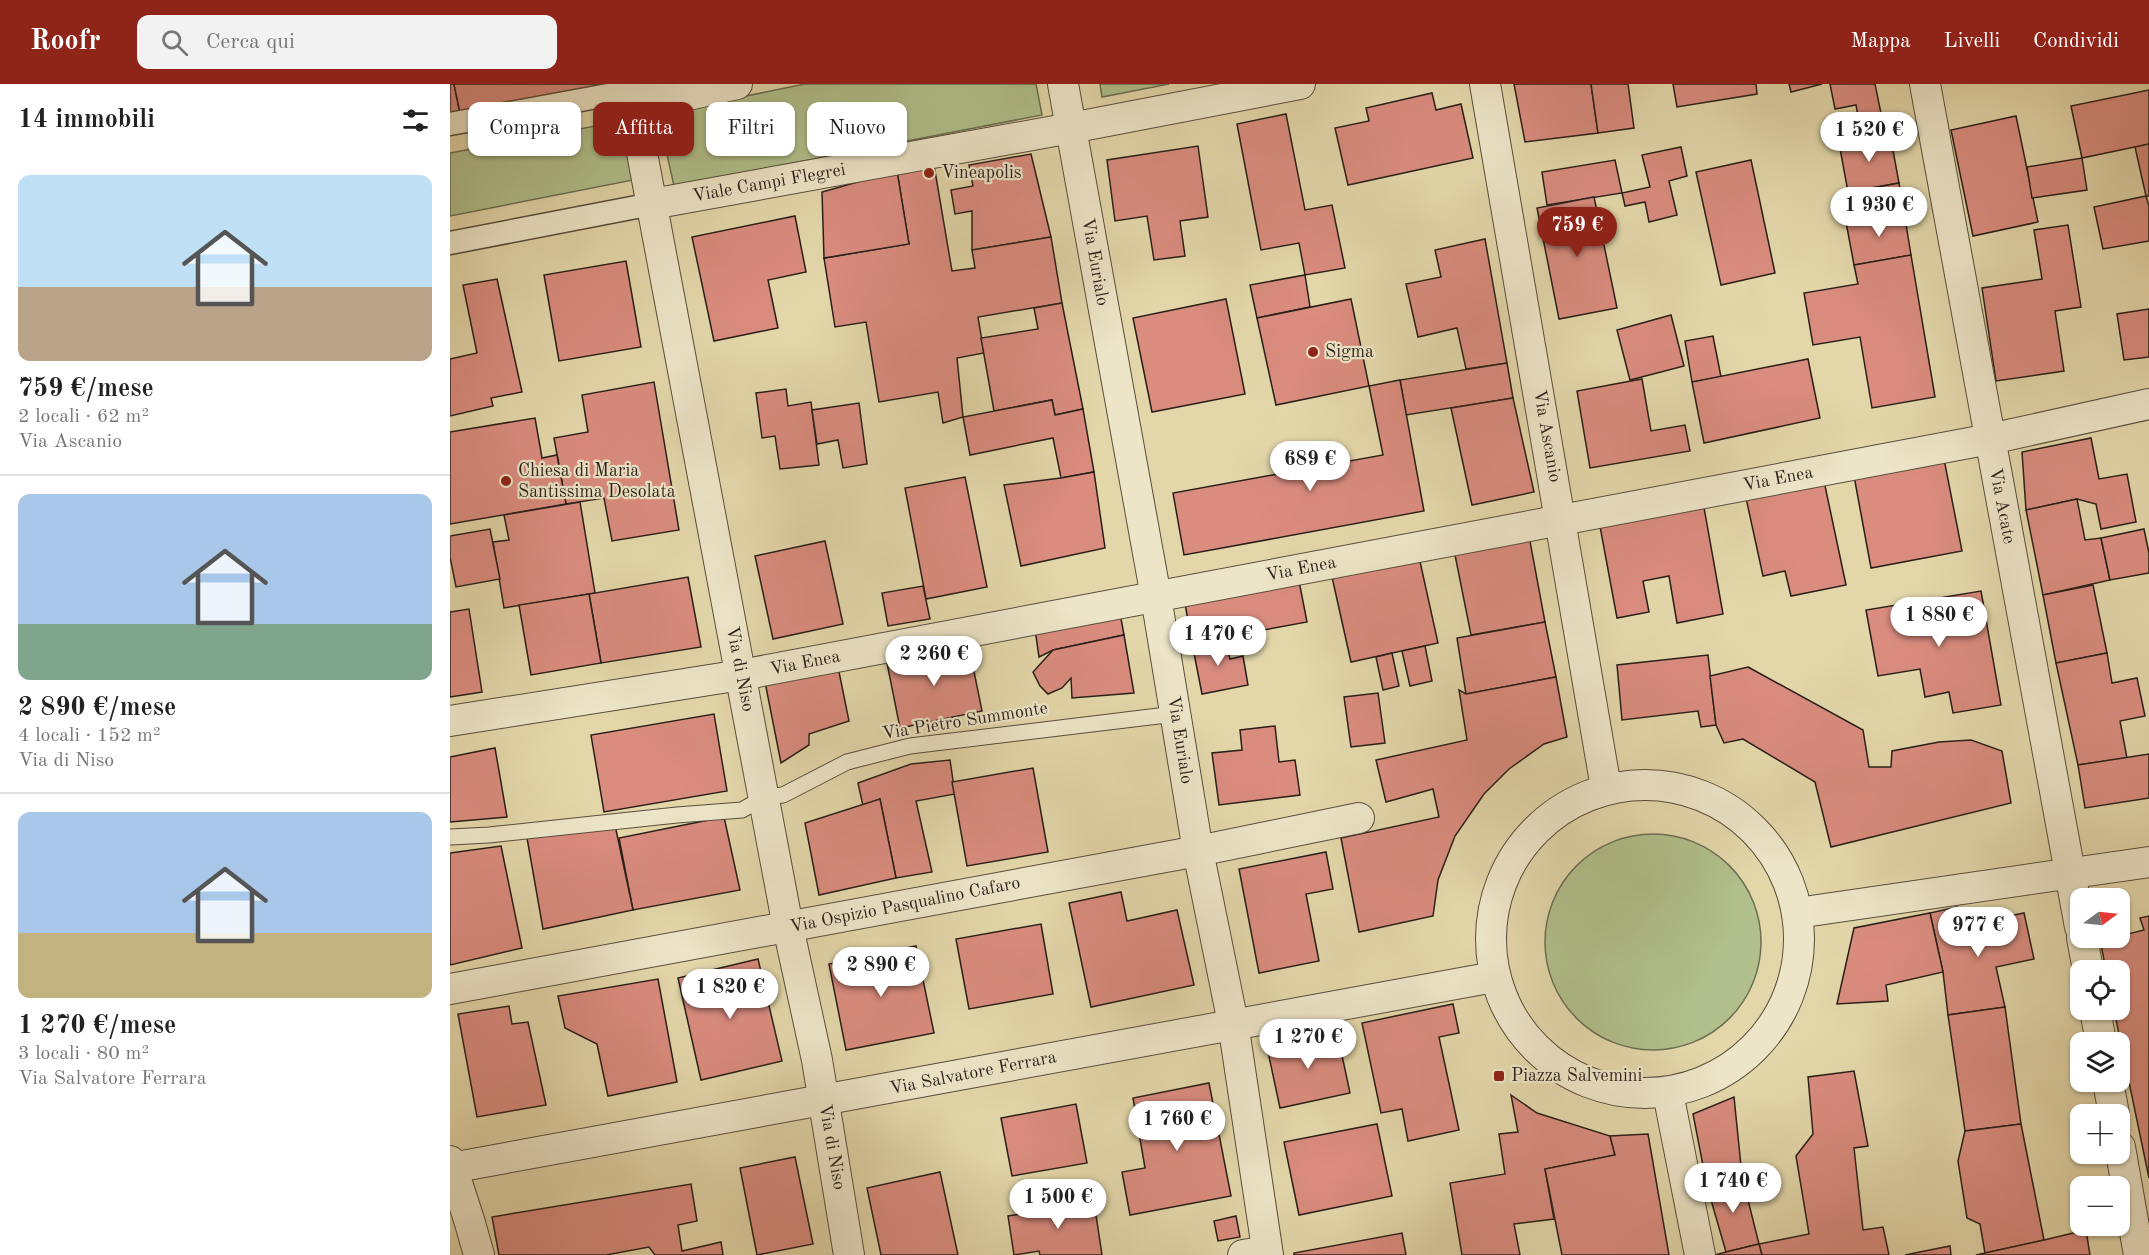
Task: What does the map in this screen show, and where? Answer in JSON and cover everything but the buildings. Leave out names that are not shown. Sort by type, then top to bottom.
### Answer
[{"type":"street","points":[[450,124],[629,87],[675,98],[737,84]]},
{"type":"street","name":"Via Eurialo","points":[[1063,84],[1156,597],[1198,851],[1233,1023],[1260,1254]]},
{"type":"street","name":"Viale Campi Flegrei","points":[[450,243],[1300,84]]},
{"type":"street","name":"Via Ascanio","points":[[1485,84],[1606,788]]},
{"type":"street","name":"Via Acate","points":[[1925,84],[2073,888]]},
{"type":"street","name":"Via di Niso","points":[[629,87],[788,927],[817,1060],[849,1255]]},
{"type":"street","name":"Via Enea","points":[[450,721],[741,675],[1990,439],[2149,404]]},
{"type":"street","points":[[1649,784],[1690,791],[1729,809],[1761,837],[1784,872],[1797,913],[1799,954],[1790,994],[1770,1030],[1742,1060],[1707,1082],[1668,1093],[1628,1094],[1590,1085],[1555,1066],[1526,1039],[1504,1005],[1494,977],[1490,921],[1503,876],[1528,836],[1564,806],[1606,788],[1649,784]]},
{"type":"street","name":"Via Ospizio Pasqualino Cafaro","points":[[450,989],[1198,851],[1359,818]]},
{"type":"street","points":[[1797,913],[2149,862]]},
{"type":"street","name":"Via Salvatore Ferrara","points":[[451,1165],[824,1101],[1233,1023],[1494,977]]},
{"type":"street","points":[[1668,1093],[1700,1255]]},
{"type":"street","points":[[2123,1164],[2139,1255]]},
{"type":"street","points":[[451,1165],[471,1223],[479,1255]]},
{"type":"lane","name":"Via Pietro Summonte","points":[[450,837],[741,810],[765,797],[783,795],[848,762],[910,746],[1175,714]]},
{"type":"green space","points":[[805,84],[1036,84],[1042,115],[907,141],[907,102],[807,102],[807,156],[829,156],[674,186],[667,156],[694,156],[694,107],[706,104],[706,156],[795,156],[795,102],[717,102]]},
{"type":"green space","points":[[1100,84],[1169,84],[1102,97]]},
{"type":"green space","points":[[593,126],[593,156],[629,156],[633,180],[450,216],[450,153],[468,150],[468,156],[581,156],[581,129]]},
{"type":"green space","points":[[1653,834],[1674,836],[1704,847],[1729,866],[1748,891],[1759,921],[1761,942],[1759,963],[1748,993],[1729,1018],[1704,1037],[1674,1048],[1653,1050],[1632,1048],[1602,1037],[1577,1018],[1558,993],[1547,963],[1545,942],[1547,921],[1558,891],[1577,866],[1602,847],[1632,836]]},
{"type":"place","name":"Vineapolis","points":[[929,173]]},
{"type":"place","name":"Sigma","points":[[1313,352]]},
{"type":"place","name":"Chiesa di Maria Santissima Desolata","points":[[506,481]]},
{"type":"place","name":"Piazza Salvemini","points":[[1499,1076]]}]
